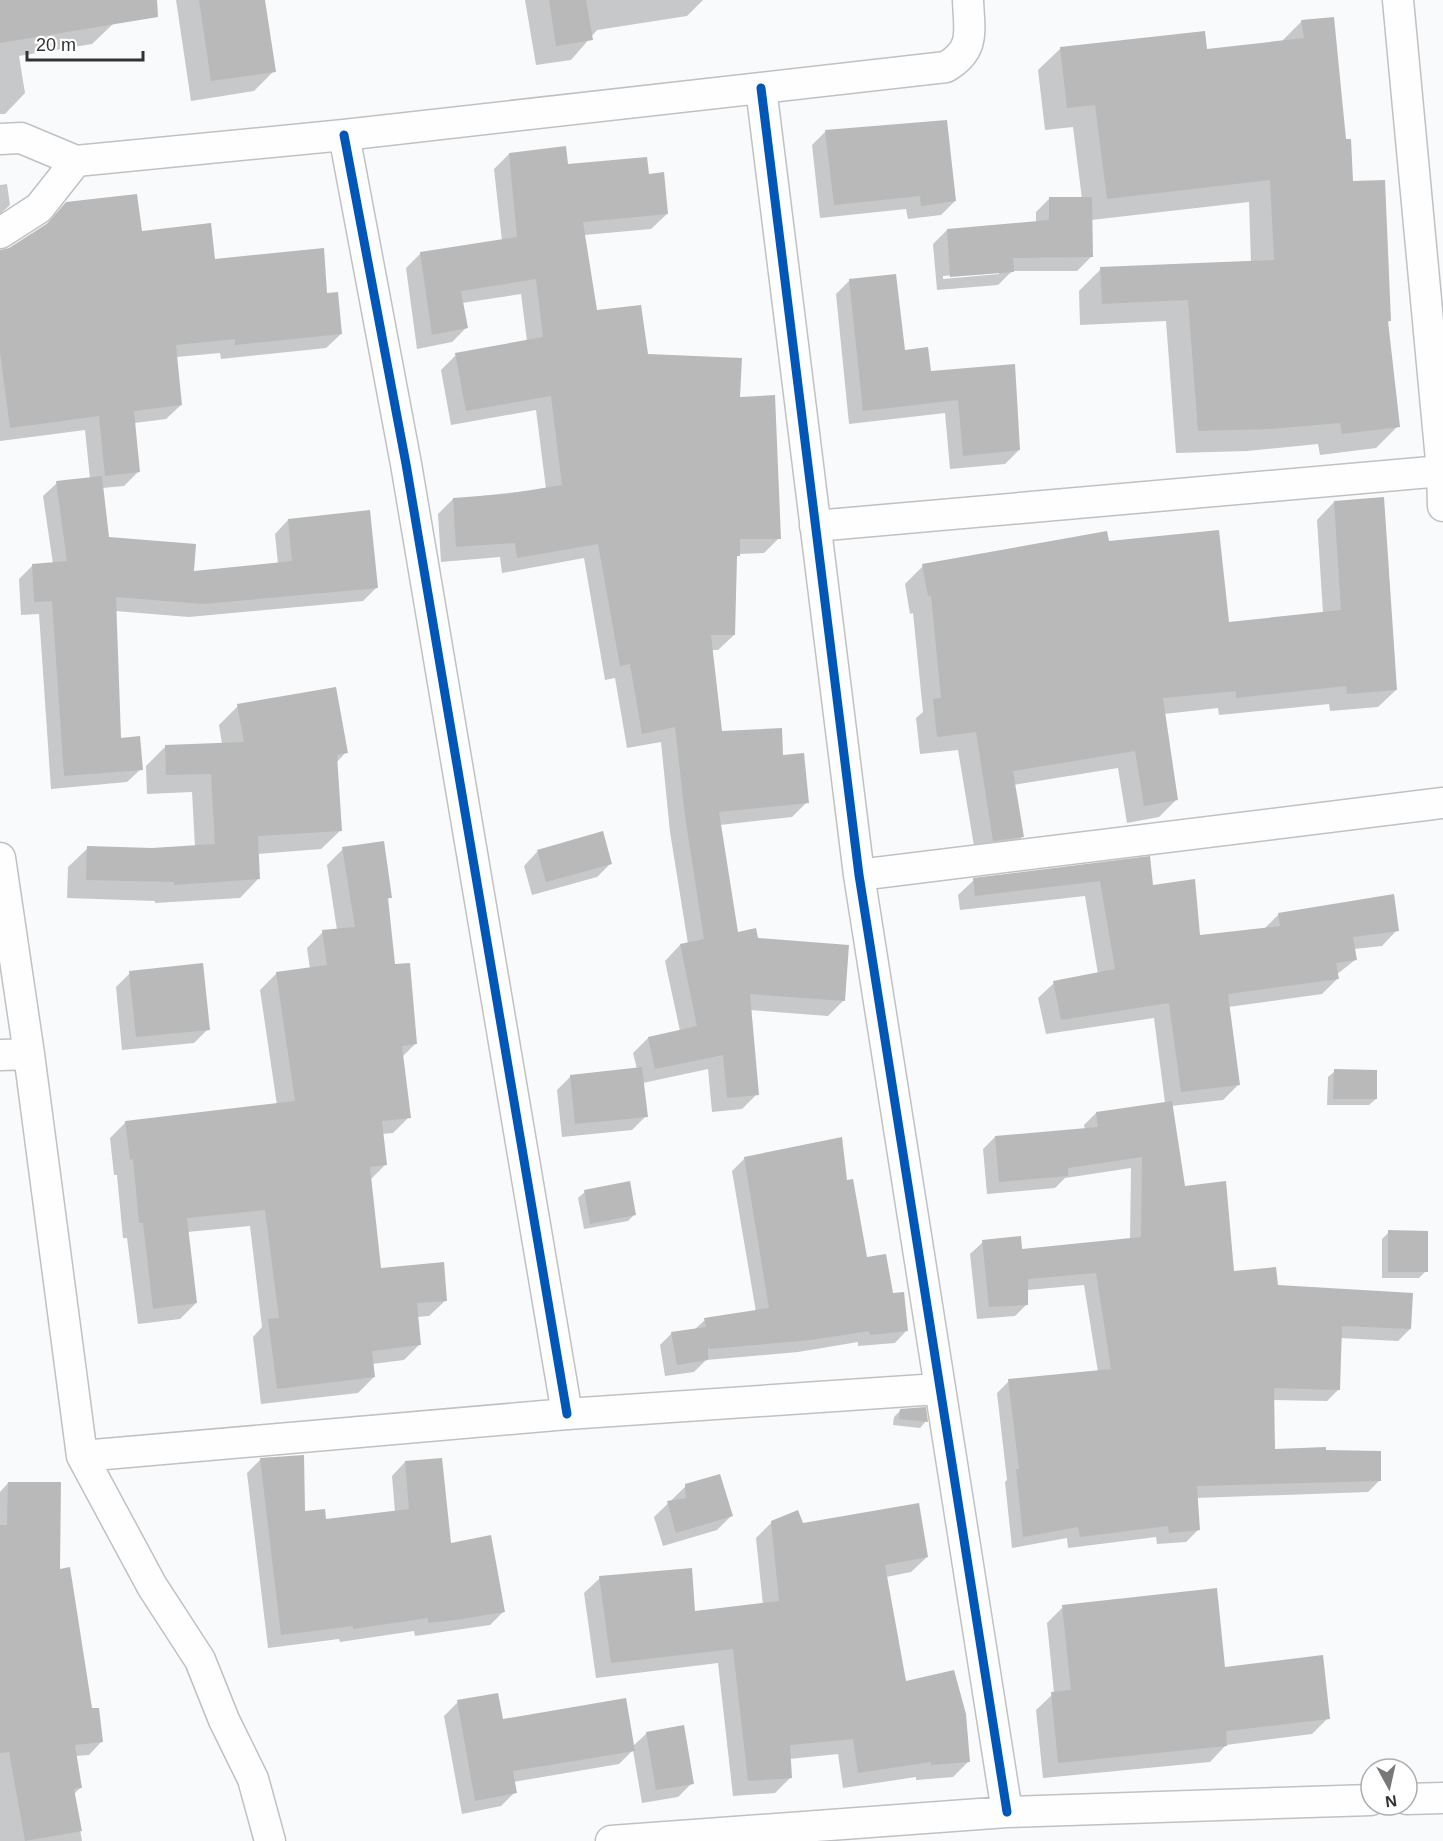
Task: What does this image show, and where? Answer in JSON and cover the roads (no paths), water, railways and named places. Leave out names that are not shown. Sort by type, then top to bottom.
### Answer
[{"type":"street","points":[[0,139],[21,138],[75,161],[344,135],[946,67],[960,59],[969,43],[968,0]]},
{"type":"street","points":[[1398,0],[1442,471],[1443,506]]},
{"type":"street","points":[[761,88],[859,875],[938,1389],[1007,1812]]},
{"type":"street","points":[[344,135],[408,476],[567,1414]]},
{"type":"street","points":[[0,233],[39,207],[75,161]]},
{"type":"street","points":[[814,526],[1442,471]]},
{"type":"street","points":[[859,875],[1443,803]]},
{"type":"street","points":[[0,858],[15,1055],[82,1456],[152,1586],[200,1660],[224,1720],[253,1779],[270,1841]]},
{"type":"street","points":[[82,1456],[567,1414],[938,1389]]},
{"type":"street","points":[[1419,1799],[1443,1798]]},
{"type":"street","points":[[611,1841],[804,1834],[1007,1812],[1359,1800]]}]
